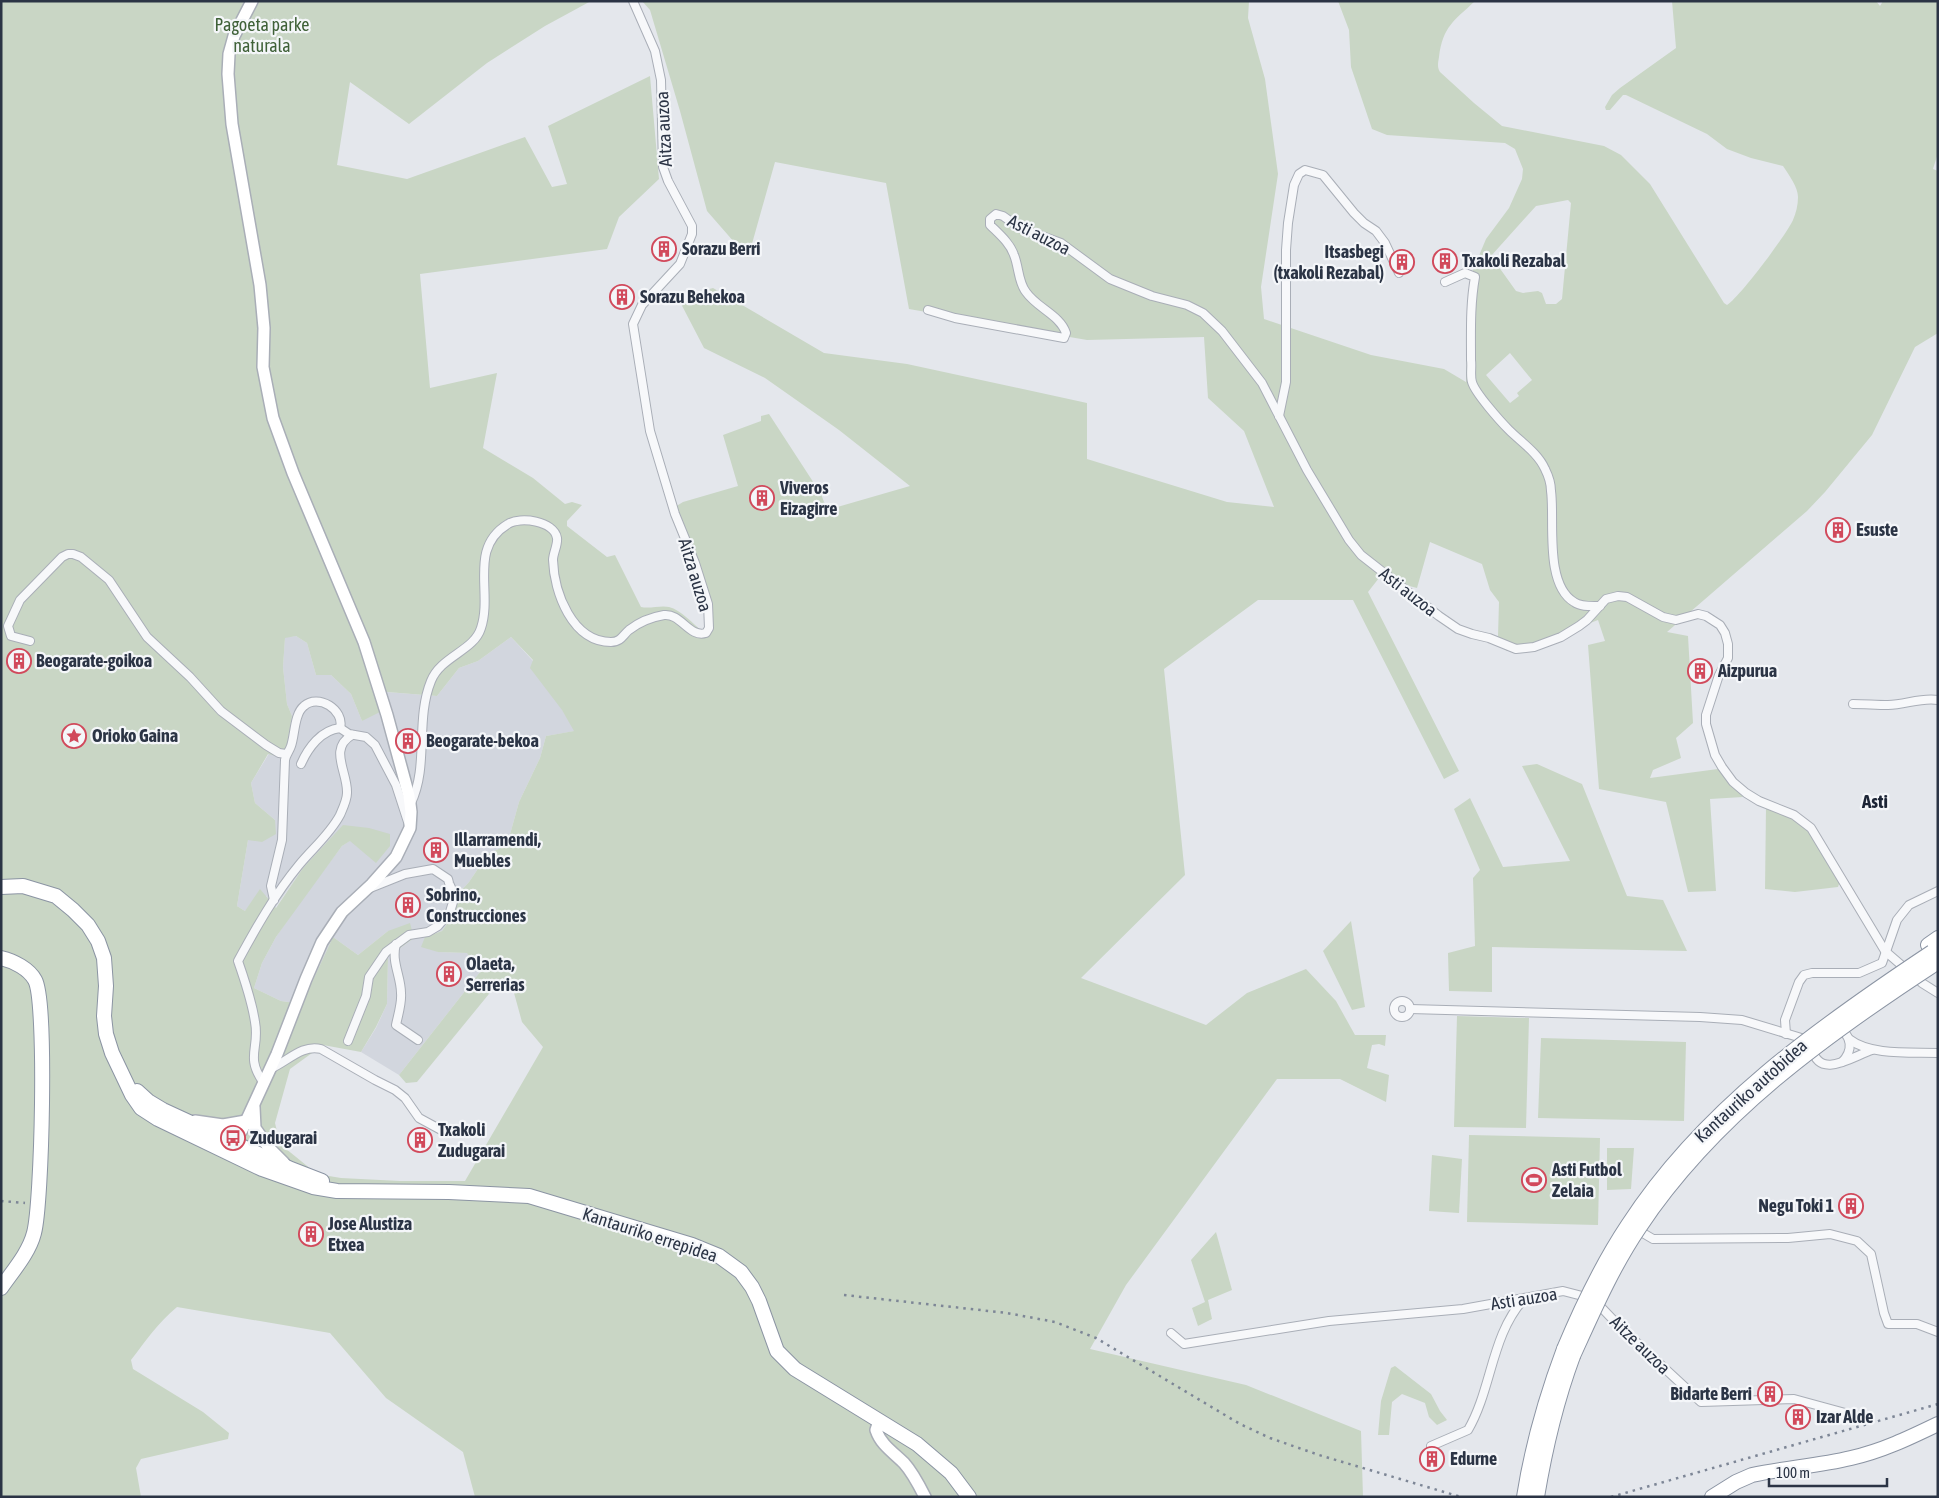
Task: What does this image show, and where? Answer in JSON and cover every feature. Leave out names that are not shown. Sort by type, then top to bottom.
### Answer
[{"type":"highway","points":[[1,887],[23,886],[56,896],[88,925],[98,941],[104,958],[106,986],[104,1016],[106,1034],[132,1095],[142,1108],[158,1119],[185,1125],[286,1173]]},
{"type":"highway","name":"Kantauriko autobidea","points":[[1537,1497],[1568,1352],[1599,1272],[1628,1225],[1667,1172],[1707,1127],[1752,1086],[1794,1050],[1877,988],[1889,973],[1934,949]]},
{"type":"highway","name":"Kantauriko autobidea","points":[[1524,1497],[1529,1468],[1548,1394],[1568,1352],[1619,1260],[1644,1220],[1684,1168],[1752,1099],[1862,1012],[1934,949]]},
{"type":"highway","points":[[1,958],[22,967],[36,981],[40,995],[41,1052],[41,1134],[36,1226],[30,1244],[1,1288]]},
{"type":"highway","points":[[185,1125],[220,1144],[226,1144],[232,1140],[240,1153],[286,1173]]},
{"type":"highway","name":"Kantauriko errepidea","points":[[286,1173],[376,1190],[529,1196],[719,1256],[741,1272],[752,1287],[766,1317],[777,1351],[785,1360],[796,1369],[917,1444],[951,1472],[969,1497]]},
{"type":"highway","points":[[1712,1497],[1736,1482],[1752,1475],[1871,1453],[1896,1444],[1938,1424]]},
{"type":"main road","points":[[232,1140],[232,1134],[246,1124],[322,942],[342,912],[368,888],[396,857],[410,827],[410,804],[387,715],[364,642],[293,472],[273,418],[263,367],[264,328],[260,285],[232,124],[228,74],[228,54],[234,36],[252,1]]},
{"type":"main road","points":[[185,1125],[246,1124],[278,1158],[286,1173]]},
{"type":"main road","points":[[880,1421],[876,1430],[879,1440],[904,1463],[915,1477],[925,1497]]},
{"type":"street","name":"Aitza auzoa","points":[[410,804],[417,790],[422,719],[431,682],[439,667],[473,642],[478,635],[484,616],[484,558],[490,541],[500,529],[513,521],[529,521],[543,524],[556,535],[557,540],[553,558],[555,580],[559,595],[567,613],[582,630],[595,638],[610,642],[618,641],[623,638],[628,630],[644,621],[664,615],[673,616],[694,632],[706,633],[709,628],[708,604],[695,562],[675,514],[650,431],[634,324],[642,305],[680,264],[692,234],[692,226],[668,181],[663,167],[661,80],[655,51],[633,1]]},
{"type":"street","points":[[1279,416],[1286,382],[1286,250],[1294,185],[1299,174],[1305,170],[1322,174],[1354,213],[1376,231],[1386,243],[1399,273]]},
{"type":"street","name":"Asti auzoa","points":[[928,310],[955,318],[1064,338],[1066,333],[1059,322],[1033,301],[1025,291],[1014,254],[1005,240],[990,225],[990,219],[996,214],[1003,216],[1020,228],[1061,243],[1110,279],[1152,296],[1187,305],[1203,313],[1222,332],[1262,383],[1307,470],[1349,540],[1361,555],[1458,629],[1516,649],[1534,647],[1561,637],[1588,620],[1606,599],[1618,596],[1627,597],[1647,610],[1676,620],[1698,614],[1706,616],[1720,626],[1725,633],[1728,644],[1728,658],[1719,675],[1706,716],[1706,724],[1715,755],[1733,782],[1746,793],[1759,801],[1794,815],[1811,828],[1886,951]]},
{"type":"street","points":[[1446,282],[1465,273],[1475,276],[1470,327],[1472,381],[1476,390],[1508,429],[1525,444],[1545,467],[1551,490],[1551,542],[1556,574],[1562,589],[1572,602],[1580,605],[1600,606]]},
{"type":"street","points":[[30,641],[11,636],[8,626],[20,600],[62,558],[68,554],[78,555],[109,580],[147,637],[190,677],[221,712],[266,746],[279,753],[286,754]]},
{"type":"street","points":[[1853,704],[1910,704],[1924,699],[1938,700]]},
{"type":"street","points":[[274,900],[271,886],[282,840],[286,754],[291,746],[299,712],[303,706],[309,703],[316,702],[329,705],[335,710],[341,722],[340,728]]},
{"type":"street","points":[[301,764],[312,745],[328,732],[340,728],[352,735]]},
{"type":"street","points":[[263,1082],[257,1075],[254,1066],[256,1022],[238,962],[274,900],[299,865],[327,834],[339,816],[347,793],[339,754],[340,747],[346,738],[362,734],[375,746],[396,785],[410,827]]},
{"type":"street","points":[[348,1041],[366,996],[369,977],[386,952],[409,935],[428,932],[445,919],[450,912],[453,902],[453,892],[448,879],[433,869],[417,870],[368,888]]},
{"type":"street","points":[[1786,1034],[1786,1019],[1799,982],[1804,975],[1812,973],[1859,974],[1882,963],[1897,920],[1909,905],[1938,891]]},
{"type":"street","points":[[396,944],[395,964],[402,992],[396,1025],[418,1040]]},
{"type":"street","points":[[1886,951],[1930,989],[1938,993]]},
{"type":"street","points":[[1410,1009],[1700,1017],[1742,1020],[1786,1034],[1812,1045],[1818,1061]]},
{"type":"street","points":[[1594,1299],[1634,1228],[1663,1187],[1710,1133],[1761,1085],[1812,1045],[1816,1034],[1828,1027],[1836,1027],[1842,1030],[1849,1040],[1860,1047],[1872,1050],[1938,1053]]},
{"type":"street","points":[[1797,1038],[1798,1057]]},
{"type":"street","points":[[1842,1062],[1848,1057],[1850,1050],[1849,1040]]},
{"type":"street","points":[[270,1069],[302,1051],[316,1047],[395,1090],[405,1098],[419,1118],[443,1131]]},
{"type":"street","points":[[1798,1057],[1818,1061],[1830,1066],[1872,1050]]},
{"type":"street","points":[[1634,1228],[1653,1239],[1788,1238],[1830,1234],[1857,1241],[1871,1254],[1888,1324],[1917,1324],[1938,1332]]},
{"type":"street","name":"Asti auzoa","points":[[1171,1333],[1184,1344],[1329,1321],[1463,1309],[1563,1291],[1594,1299]]},
{"type":"street","points":[[1431,1446],[1468,1430],[1480,1406],[1503,1335],[1513,1314],[1524,1299]]},
{"type":"street","name":"Aitze auzoa","points":[[1594,1299],[1620,1328],[1701,1402],[1794,1399],[1860,1417]]},
{"type":"shaded area","points":[[296,636],[307,643],[316,675],[331,675],[351,694],[362,721],[386,692],[437,696],[459,668],[478,661],[511,637],[533,661],[575,731],[546,736],[540,758],[519,802],[507,845],[488,854],[459,893],[454,914],[442,931],[425,937],[438,952],[468,953],[480,972],[399,1075],[361,1052],[376,1028],[387,1004],[388,957],[414,938],[388,931],[358,955],[333,937],[303,1004],[281,1001],[254,988],[262,963],[276,937],[300,902],[342,846],[369,828],[303,868],[275,908],[266,896],[245,911],[237,906],[248,840],[275,820],[255,803],[251,783],[292,716],[287,704],[283,667],[285,637]]},
{"type":"green space","name":"Pagoeta parke naturala","points":[[1,1],[591,1],[545,26],[487,63],[409,124],[350,82],[337,165],[407,179],[525,137],[552,187],[567,184],[548,126],[650,76],[659,179],[619,217],[607,249],[420,274],[430,388],[497,373],[483,448],[533,478],[565,504],[572,502],[582,505],[567,521],[567,526],[607,557],[615,555],[641,607],[666,607],[673,609],[702,631],[706,626],[705,612],[670,510],[683,502],[738,486],[723,435],[761,421],[761,416],[769,414],[821,494],[827,510],[910,486],[839,430],[765,378],[704,348],[678,298],[713,288],[824,353],[907,364],[1087,403],[1087,459],[1227,502],[1274,507],[1244,431],[1208,398],[1204,337],[1087,340],[909,309],[886,183],[775,162],[748,258],[707,211],[650,10],[642,1],[1249,1],[1248,18],[1265,79],[1278,174],[1261,287],[1264,319],[1371,355],[1444,369],[1466,382],[1469,295],[1473,270],[1486,239],[1509,208],[1522,179],[1523,169],[1515,149],[1505,143],[1387,135],[1372,129],[1351,67],[1349,30],[1338,1],[1475,1],[1455,19],[1443,38],[1438,67],[1440,72],[1502,126],[1604,146],[1621,155],[1650,184],[1727,305],[1752,279],[1789,227],[1796,212],[1798,193],[1783,166],[1751,158],[1727,149],[1707,134],[1626,95],[1623,95],[1610,110],[1606,110],[1605,107],[1612,95],[1676,48],[1672,1],[1876,1],[1880,6],[1883,1],[1938,1],[1938,153],[1933,169],[1938,171],[1938,333],[1915,347],[1872,435],[1825,492],[1807,511],[1667,632],[1688,636],[1693,723],[1676,738],[1681,758],[1653,770],[1650,778],[1718,769],[1743,797],[1710,799],[1716,891],[1688,892],[1666,802],[1599,789],[1588,645],[1605,641],[1598,620],[1517,651],[1507,651],[1500,646],[1498,636],[1499,602],[1490,590],[1482,564],[1430,542],[1417,588],[1379,578],[1368,592],[1459,771],[1444,779],[1353,600],[1258,600],[1164,669],[1185,875],[1081,978],[1206,1025],[1247,993],[1306,969],[1336,1001],[1355,1035],[1386,1035],[1385,1046],[1379,1044],[1372,1045],[1367,1068],[1389,1075],[1386,1102],[1340,1079],[1277,1079],[1126,1285],[1090,1349],[1246,1385],[1361,1431],[1363,1497],[475,1497],[463,1452],[386,1398],[330,1333],[177,1307],[147,1338],[131,1360],[133,1369],[203,1412],[229,1433],[228,1439],[141,1459],[136,1468],[141,1497],[1,1497]],"holes":[[[1568,200],[1571,203],[1562,299],[1556,304],[1546,304],[1542,293],[1538,291],[1523,293],[1516,291],[1491,256],[1536,206]],[[1510,353],[1532,380],[1517,393],[1519,396],[1510,403],[1486,375]],[[296,636],[307,643],[316,675],[331,675],[351,694],[362,721],[380,712],[387,692],[437,696],[459,668],[478,661],[511,637],[533,660],[530,668],[562,710],[574,731],[546,736],[540,758],[519,802],[507,845],[488,854],[459,893],[454,914],[442,931],[425,937],[421,947],[438,952],[467,953],[480,972],[399,1075],[406,1083],[417,1082],[502,978],[511,982],[522,1022],[543,1047],[465,1181],[400,1181],[341,1178],[317,1174],[280,1144],[275,1123],[290,1069],[323,1045],[361,1052],[387,1004],[388,957],[414,938],[410,923],[388,931],[358,955],[333,937],[302,1004],[281,1001],[254,988],[262,963],[276,937],[342,846],[350,841],[376,863],[390,846],[390,834],[369,828],[343,825],[303,868],[276,908],[260,889],[245,911],[237,906],[248,840],[262,842],[276,834],[275,820],[255,803],[251,783],[268,754],[276,756],[286,749],[292,716],[287,704],[283,667],[285,638]]]},
{"type":"green space","points":[[1537,764],[1582,784],[1627,896],[1663,900],[1687,951],[1492,947],[1492,992],[1449,991],[1448,953],[1475,946],[1473,878],[1480,870],[1454,809],[1470,798],[1503,867],[1570,861],[1522,766]]},
{"type":"green space","points":[[1766,807],[1794,819],[1809,832],[1840,881],[1838,887],[1795,892],[1765,889]]},
{"type":"green space","points":[[1351,921],[1365,1007],[1352,1010],[1323,951]]},
{"type":"green space","points":[[1457,1016],[1529,1018],[1526,1128],[1454,1127]]},
{"type":"green space","points":[[1541,1038],[1686,1042],[1684,1121],[1538,1118]]},
{"type":"green space","name":"Asti Futbol Zelaia","points":[[1469,1135],[1600,1138],[1598,1225],[1467,1222]]},
{"type":"green space","points":[[1607,1148],[1634,1148],[1631,1189],[1607,1190]]},
{"type":"green space","points":[[1432,1155],[1462,1159],[1459,1213],[1429,1211]]},
{"type":"green space","points":[[1216,1232],[1232,1290],[1208,1300],[1212,1319],[1198,1326],[1192,1308],[1205,1302],[1191,1260]]},
{"type":"green space","points":[[1395,1366],[1431,1394],[1447,1420],[1437,1425],[1429,1417],[1425,1403],[1402,1394],[1392,1402],[1389,1435],[1378,1435],[1381,1401],[1391,1368]]},
{"type":"railway","points":[[1,1201],[25,1203]]},
{"type":"railway","points":[[844,1295],[1007,1313],[1055,1322],[1096,1338],[1240,1424],[1270,1438],[1319,1455],[1461,1497]]},
{"type":"railway","points":[[1611,1497],[1938,1404]]},
{"type":"place","name":"Sorazu Berri","points":[[664,249]]},
{"type":"place","name":"Txakoli Rezabal","points":[[1445,261]]},
{"type":"place","name":"Itsasbegi (txakoli Rezabal)","points":[[1402,262]]},
{"type":"place","name":"Sorazu Behekoa","points":[[622,297]]},
{"type":"place","name":"Viveros Eizagirre","points":[[762,498]]},
{"type":"place","name":"Esuste","points":[[1838,530]]},
{"type":"place","name":"Beogarate-goikoa","points":[[19,661]]},
{"type":"place","name":"Aizpurua","points":[[1700,671]]},
{"type":"place","name":"Orioko Gaina","points":[[74,736]]},
{"type":"place","name":"Beogarate-bekoa","points":[[408,741]]},
{"type":"place","name":"Illarramendi, Muebles","points":[[436,850]]},
{"type":"place","name":"Sobrino, Construcciones","points":[[408,905]]},
{"type":"place","name":"Olaeta, Serrerias","points":[[449,974]]},
{"type":"place","name":"Zudugarai","points":[[233,1138]]},
{"type":"place","name":"Txakoli Zudugarai","points":[[420,1140]]},
{"type":"place","name":"Asti Futbol Zelaia","points":[[1534,1180]]},
{"type":"place","name":"Negu Toki 1","points":[[1851,1206]]},
{"type":"place","name":"Jose Alustiza Etxea","points":[[311,1234]]},
{"type":"place","name":"Bidarte Berri","points":[[1770,1394]]},
{"type":"place","name":"Izar Alde","points":[[1798,1417]]},
{"type":"place","name":"Edurne","points":[[1432,1459]]},
{"type":"district","name":"Asti","points":[[1875,801]]}]
